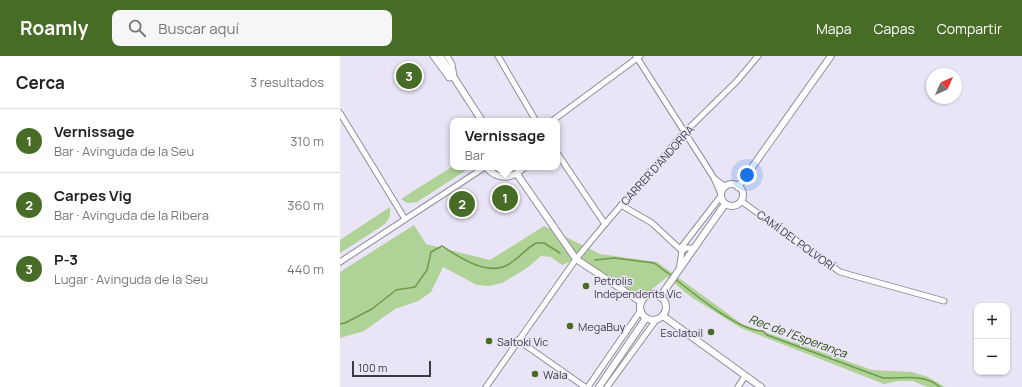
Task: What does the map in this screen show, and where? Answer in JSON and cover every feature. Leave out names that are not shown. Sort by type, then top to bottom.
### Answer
[{"type":"street","points":[[433,56],[448,78],[454,77]]},
{"type":"street","points":[[440,56],[480,118]]},
{"type":"street","points":[[447,56],[452,64],[454,77]]},
{"type":"street","points":[[498,56],[534,118]]},
{"type":"street","name":"CARRER D'ANDORRA","points":[[486,387],[576,259],[685,132],[737,81],[758,56]]},
{"type":"street","points":[[738,187],[831,56]]},
{"type":"street","points":[[556,118],[638,57],[714,178],[725,204]]},
{"type":"street","points":[[340,113],[405,219]]},
{"type":"street","points":[[560,157],[605,224]]},
{"type":"street","points":[[340,262],[480,170]]},
{"type":"street","points":[[489,170],[504,178],[517,174],[521,170]]},
{"type":"street","points":[[517,174],[576,259],[642,302]]},
{"type":"street","points":[[714,178],[725,187]]},
{"type":"street","points":[[679,270],[681,250],[721,195],[725,187],[731,185],[738,187],[742,193],[741,201],[732,206],[725,204]]},
{"type":"street","name":"CAMÍ DEL POLVORÍ","points":[[741,201],[840,272],[944,301]]},
{"type":"street","points":[[660,297],[725,204]]},
{"type":"street","points":[[621,205],[652,223],[681,250]]},
{"type":"street","points":[[681,250],[686,248],[694,248]]},
{"type":"street","points":[[588,387],[641,310],[642,302],[650,295],[660,297],[666,307],[663,316],[656,320],[607,387]]},
{"type":"street","points":[[641,310],[646,318],[656,320]]},
{"type":"street","points":[[663,316],[761,387]]},
{"type":"street","points":[[598,387],[646,318]]},
{"type":"street","points":[[518,340],[585,387]]},
{"type":"street","points":[[738,387],[745,376]]},
{"type":"green space","points":[[450,168],[450,170],[466,170],[417,202],[407,203],[401,199]]},
{"type":"green space","points":[[390,207],[390,216],[385,224],[340,253],[340,240]]},
{"type":"green space","points":[[414,225],[426,244],[490,260],[544,226],[600,254],[657,262],[742,324],[872,370],[912,372],[928,377],[945,387],[927,387],[913,381],[898,381],[884,384],[741,328],[691,297],[667,277],[640,299],[576,259],[562,265],[551,257],[541,256],[527,268],[502,283],[489,286],[477,285],[443,267],[431,292],[418,301],[395,309],[364,331],[340,338],[340,272]]},
{"type":"waterway","name":"Rec de l'Esperança","points":[[340,324],[345,323],[372,309],[396,290],[415,287],[427,270],[431,252],[442,246],[467,261],[485,268],[504,267],[536,243],[544,243],[560,253]]},
{"type":"waterway","name":"Rec de l'Esperança","points":[[595,260],[614,258],[654,263],[672,276]]},
{"type":"waterway","name":"Rec de l'Esperança","points":[[674,278],[717,310],[742,325],[763,331],[767,335],[883,378],[920,378],[940,387]]},
{"type":"place","name":"P-3","points":[[409,76]]},
{"type":"place","name":"Vernissage","points":[[505,198]]},
{"type":"place","name":"Carpes Vig","points":[[462,204]]},
{"type":"place","name":"Petrolis Independents Vic","points":[[586,286]]},
{"type":"place","name":"MegaBuy","points":[[570,326]]},
{"type":"place","name":"Esclatoil","points":[[711,332]]},
{"type":"place","name":"Saltoki Vic","points":[[489,341]]},
{"type":"place","name":"Wala","points":[[535,374]]}]
